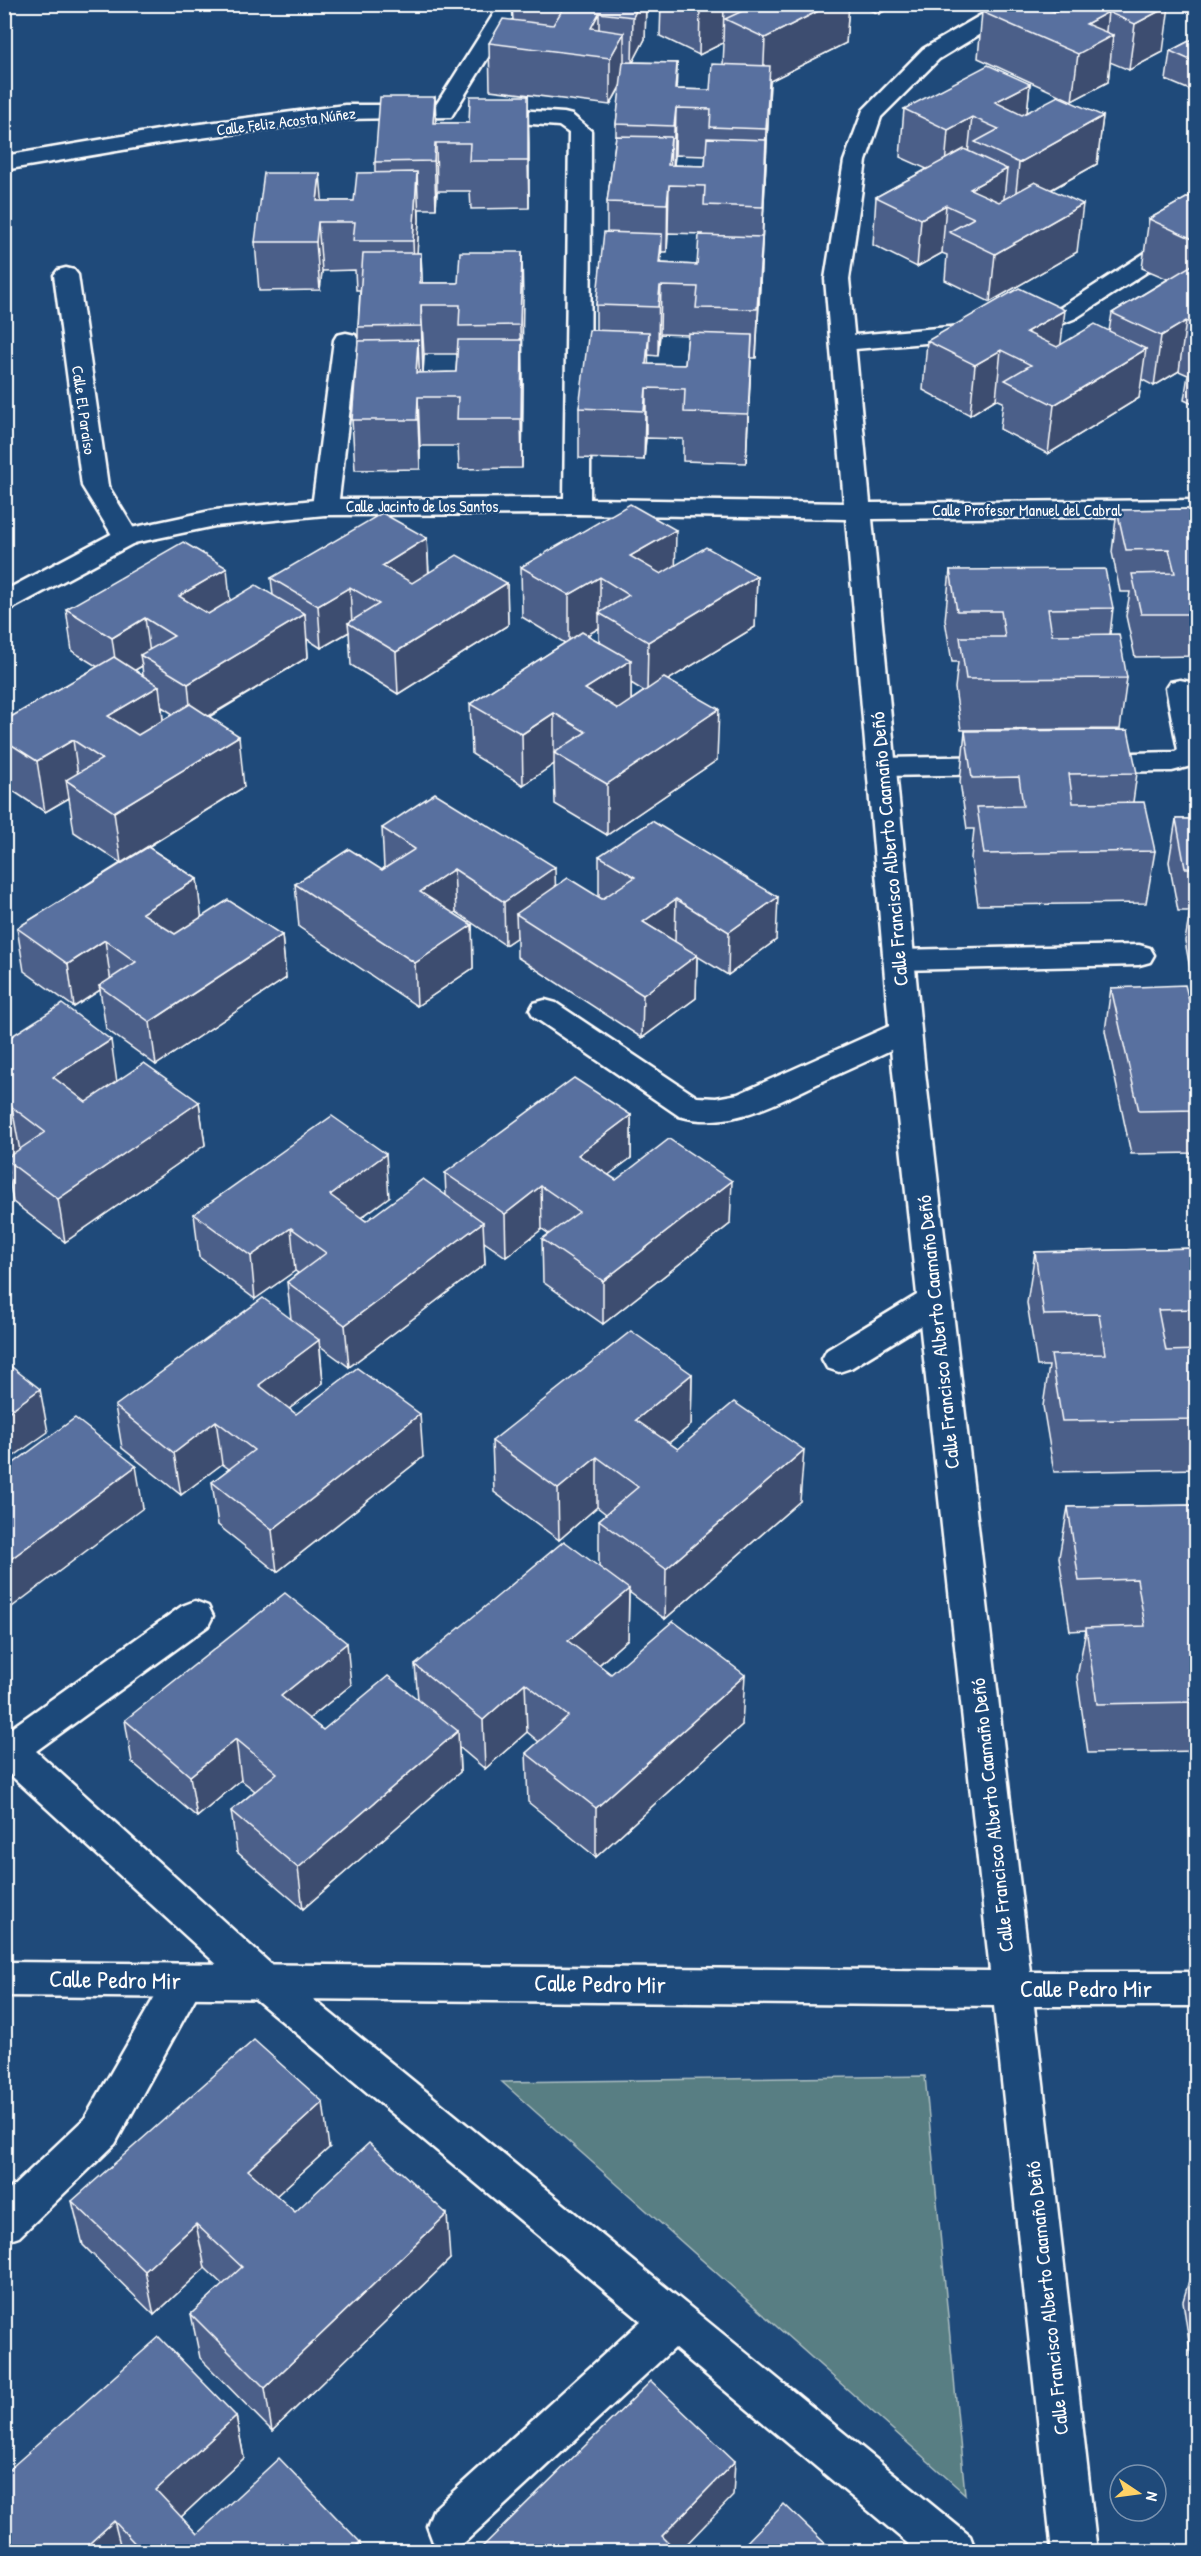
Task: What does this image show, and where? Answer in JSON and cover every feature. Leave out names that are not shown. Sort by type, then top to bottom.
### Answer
[{"type":"street","points":[[443,112],[511,4]]},
{"type":"street","name":"Calle Francisco Alberto Caamaño Deñó","points":[[1016,4],[931,54],[871,115],[855,160],[837,279],[905,1031],[1075,2552]]},
{"type":"street","name":"Calle Feliz Acosta Núñez","points":[[4,163],[170,135],[345,112],[443,112],[564,120],[580,131],[577,506]]},
{"type":"street","points":[[843,343],[1020,328],[1046,322],[1068,313],[1197,230]]},
{"type":"street","name":"Calle El Paraíso","points":[[66,275],[95,486],[126,537]]},
{"type":"street","points":[[325,507],[346,340]]},
{"type":"street","name":"Calle Jacinto de los Santos","points":[[8,600],[126,537],[215,518],[325,507],[577,506],[858,511]]},
{"type":"street","name":"Calle Profesor Manuel del Cabral","points":[[858,511],[1197,508]]},
{"type":"street","points":[[4,628],[8,600]]},
{"type":"street","points":[[1067,764],[1172,762],[1185,759],[1192,751],[1180,688]]},
{"type":"street","points":[[881,767],[1032,764]]},
{"type":"street","points":[[898,960],[1139,954]]},
{"type":"street","points":[[545,1010],[690,1108],[716,1109],[745,1104],[905,1031]]},
{"type":"street","points":[[839,1359],[934,1301]]},
{"type":"street","points":[[195,1616],[7,1748],[261,1980],[954,2552]]},
{"type":"street","name":"Calle Pedro Mir","points":[[4,1978],[184,1982],[261,1980],[1197,1989]]},
{"type":"street","points":[[4,2223],[100,2131],[184,1982]]},
{"type":"street","points":[[449,2526],[673,2320]]},
{"type":"green space","points":[[925,2076],[965,2494],[502,2082]]},
{"type":"building","points":[[524,4],[639,4],[633,17],[599,13],[591,28],[624,33],[610,58],[489,43],[503,19],[553,25],[563,9]]},
{"type":"building","points":[[692,4],[708,4],[700,8]]},
{"type":"building","points":[[741,4],[832,4],[765,38],[725,19],[749,8]]},
{"type":"building","points":[[996,4],[1038,4],[1055,12],[1070,4],[1165,4],[1169,6],[1135,24],[1108,12],[1086,24],[1113,35],[1078,54],[982,12]]},
{"type":"building","points":[[1197,37],[1197,63],[1170,51]]},
{"type":"building","points":[[623,62],[677,63],[675,89],[710,90],[712,64],[770,66],[766,129],[710,127],[711,109],[676,108],[674,126],[616,124]]},
{"type":"building","points":[[988,65],[1030,84],[995,102],[1022,115],[1058,96],[1103,116],[1019,163],[975,142],[999,129],[972,117],[948,130],[904,109]]},
{"type":"building","points":[[470,96],[528,96],[528,161],[469,161],[470,143],[435,143],[434,161],[375,162],[380,97],[435,97],[433,123],[469,123]]},
{"type":"building","points":[[616,136],[671,137],[668,165],[705,166],[707,138],[766,140],[763,207],[704,205],[705,186],[669,185],[667,204],[607,202]]},
{"type":"building","points":[[964,149],[1007,169],[970,189],[999,202],[1035,182],[1083,204],[995,254],[949,232],[974,218],[946,205],[921,219],[876,197]]},
{"type":"building","points":[[417,172],[413,241],[353,241],[355,222],[318,222],[316,242],[255,242],[264,173],[320,173],[317,201],[354,201],[357,173]]},
{"type":"building","points":[[1197,192],[1197,241],[1149,219]]},
{"type":"building","points":[[604,232],[662,234],[659,263],[697,265],[699,235],[762,237],[757,309],[696,308],[698,287],[660,286],[658,307],[596,305]]},
{"type":"building","points":[[460,252],[522,252],[520,325],[459,326],[460,305],[421,305],[421,326],[358,327],[363,253],[421,253],[420,283],[458,283]]},
{"type":"building","points":[[1197,262],[1197,326],[1186,321],[1161,336],[1112,313]]},
{"type":"building","points":[[1019,288],[1065,310],[1026,332],[1057,347],[1095,324],[1146,349],[1054,405],[1005,380],[1031,365],[1001,350],[975,365],[927,341]]},
{"type":"building","points":[[589,330],[649,332],[646,364],[685,365],[688,333],[752,335],[748,414],[684,412],[685,389],[646,388],[644,411],[579,408]]},
{"type":"building","points":[[418,340],[416,373],[456,372],[458,340],[522,340],[521,419],[457,419],[458,397],[418,397],[417,420],[352,420],[358,341]]},
{"type":"building","points":[[630,504],[676,530],[630,556],[661,574],[706,547],[757,576],[648,642],[599,613],[629,595],[600,577],[569,595],[521,567]]},
{"type":"building","points":[[1197,509],[1197,614],[1141,614],[1132,574],[1175,573],[1169,549],[1126,550],[1117,510]]},
{"type":"building","points":[[382,513],[427,538],[382,566],[412,583],[457,555],[507,583],[396,652],[348,623],[379,604],[350,587],[318,606],[271,578]]},
{"type":"building","points":[[183,542],[227,568],[179,596],[208,614],[256,585],[305,614],[188,684],[140,655],[174,636],[145,618],[112,638],[66,609]]},
{"type":"building","points":[[1105,569],[1113,608],[1048,609],[1052,635],[1119,634],[1127,678],[966,679],[960,637],[1005,637],[1001,611],[957,611],[950,570]]},
{"type":"building","points":[[582,632],[631,660],[585,689],[618,709],[664,678],[719,709],[607,784],[554,753],[586,732],[554,713],[522,734],[470,704]]},
{"type":"building","points":[[114,657],[159,686],[108,716],[138,735],[190,704],[239,736],[114,812],[66,780],[102,759],[73,740],[37,761],[4,740],[4,721]]},
{"type":"building","points":[[1128,730],[1137,773],[1069,774],[1073,803],[1144,802],[1155,851],[984,854],[977,807],[1023,806],[1019,777],[972,778],[965,731]]},
{"type":"building","points":[[435,793],[555,867],[504,902],[454,869],[420,892],[472,925],[415,963],[295,884],[349,849],[382,870],[415,849],[382,828]]},
{"type":"building","points":[[1176,819],[1197,819],[1197,868],[1185,868]]},
{"type":"building","points":[[652,821],[778,897],[729,932],[676,899],[643,922],[697,955],[643,995],[516,914],[568,878],[602,899],[635,877],[599,856]]},
{"type":"building","points":[[148,847],[197,879],[142,913],[175,934],[228,900],[282,935],[150,1022],[99,986],[136,962],[105,940],[68,964],[17,928]]},
{"type":"building","points":[[1192,898],[1197,898],[1197,920]]},
{"type":"building","points":[[1185,985],[1197,1031],[1197,1110],[1139,1111],[1111,988]]},
{"type":"building","points":[[62,1004],[111,1040],[53,1077],[86,1102],[144,1063],[199,1102],[58,1199],[5,1159],[45,1132],[12,1107],[4,1113],[4,1041]]},
{"type":"building","points":[[574,1078],[631,1115],[578,1155],[616,1180],[669,1139],[732,1181],[603,1281],[542,1239],[579,1212],[541,1186],[505,1214],[445,1173]]},
{"type":"building","points":[[332,1116],[386,1154],[330,1195],[366,1221],[423,1179],[483,1222],[345,1325],[287,1282],[326,1253],[291,1228],[251,1256],[194,1214]]},
{"type":"building","points":[[1197,1248],[1197,1309],[1158,1310],[1166,1351],[1197,1350],[1197,1419],[1062,1421],[1051,1355],[1105,1354],[1099,1314],[1044,1315],[1035,1252]]},
{"type":"building","points":[[263,1298],[319,1340],[259,1385],[296,1414],[357,1368],[420,1414],[272,1530],[212,1482],[254,1450],[216,1421],[174,1453],[115,1406]]},
{"type":"building","points":[[631,1331],[692,1374],[636,1420],[678,1449],[734,1402],[804,1450],[666,1569],[599,1520],[638,1487],[597,1457],[558,1489],[492,1441]]},
{"type":"building","points":[[4,1361],[40,1389],[4,1415]]},
{"type":"building","points":[[75,1418],[136,1466],[4,1564],[4,1460],[11,1465]]},
{"type":"building","points":[[1197,1505],[1197,1702],[1097,1704],[1086,1628],[1145,1626],[1137,1579],[1079,1581],[1068,1507]]},
{"type":"building","points":[[564,1541],[629,1589],[568,1641],[611,1674],[673,1621],[745,1675],[596,1808],[526,1753],[568,1716],[525,1683],[483,1720],[415,1665]]},
{"type":"building","points":[[285,1593],[347,1643],[281,1696],[323,1730],[388,1676],[458,1731],[298,1868],[231,1811],[277,1773],[236,1739],[190,1776],[125,1720]]},
{"type":"building","points":[[254,2040],[323,2102],[248,2170],[295,2212],[369,2143],[447,2214],[265,2388],[191,2314],[242,2267],[196,2224],[145,2271],[72,2201]]},
{"type":"building","points":[[159,2337],[236,2416],[156,2490],[197,2534],[279,2458],[360,2542],[350,2552],[143,2552],[114,2521],[80,2552],[4,2552],[4,2474]]},
{"type":"building","points":[[651,2381],[735,2461],[662,2536],[678,2552],[477,2552]]},
{"type":"building","points":[[784,2504],[834,2552],[737,2552]]}]
